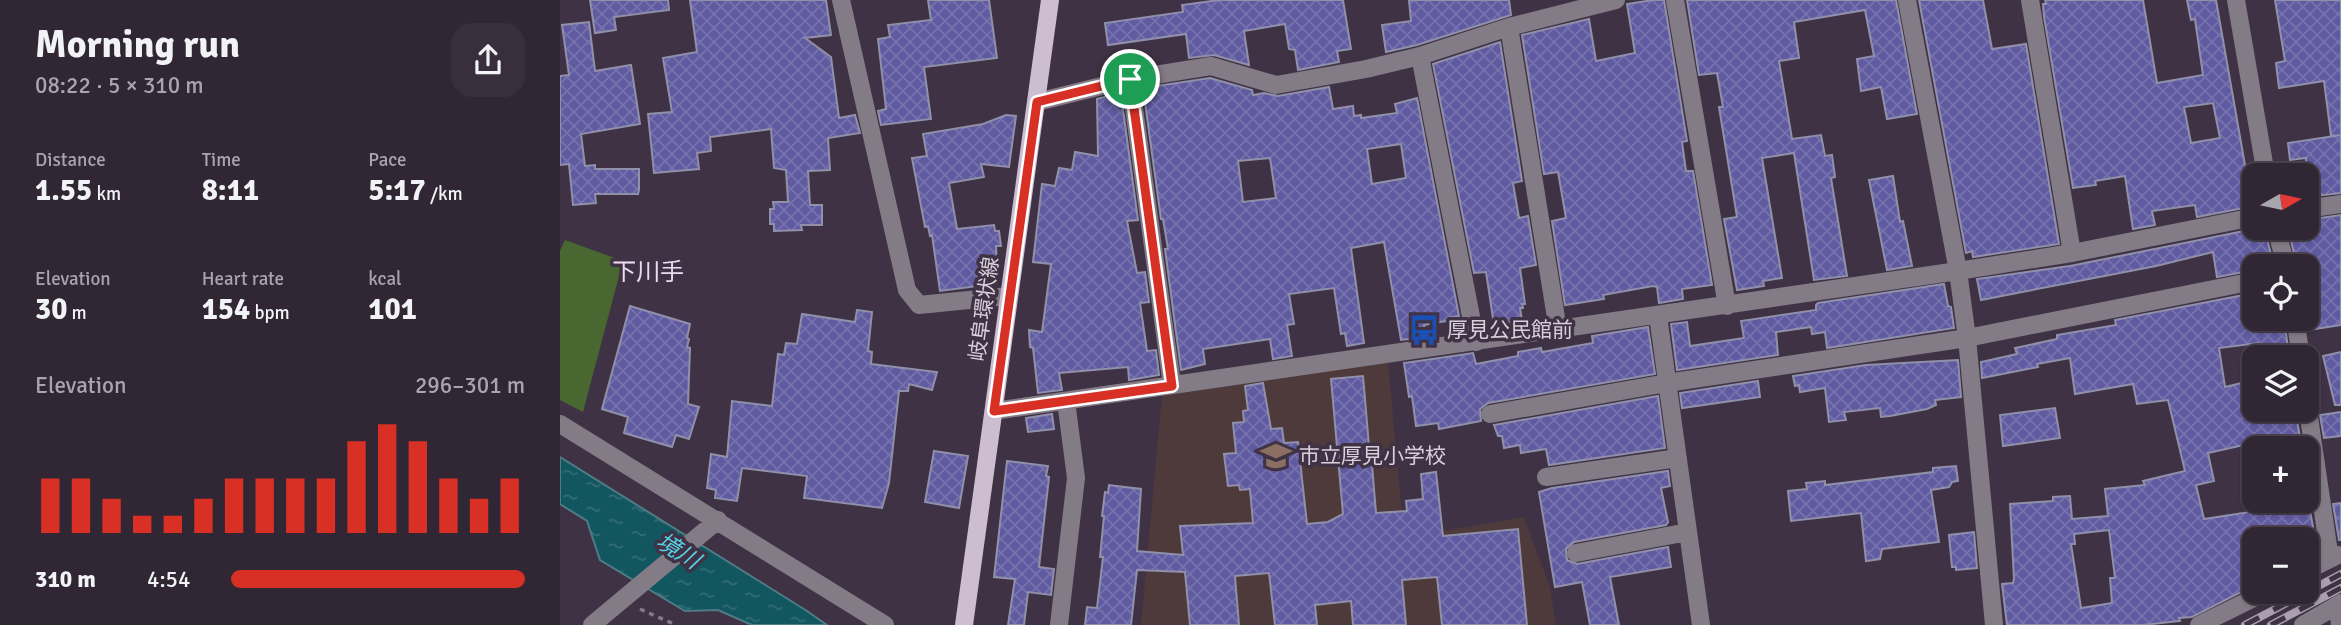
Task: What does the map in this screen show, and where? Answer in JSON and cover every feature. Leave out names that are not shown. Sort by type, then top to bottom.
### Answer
[{"type":"main road","name":"岐阜環状線","points":[[964,625],[1049,0]]},
{"type":"street","points":[[842,0],[907,290],[919,305],[1009,296]]},
{"type":"street","points":[[1037,102],[1130,79],[1211,66],[1276,85],[1420,56],[1509,27],[1616,0]]},
{"type":"street","points":[[1675,0],[1727,306]]},
{"type":"street","points":[[1907,0],[1958,271],[1967,338],[1994,625]]},
{"type":"street","points":[[2030,0],[2072,253]]},
{"type":"street","points":[[2236,0],[2264,163]]},
{"type":"street","points":[[1509,27],[1558,330]]},
{"type":"street","points":[[1420,56],[1476,342]]},
{"type":"street","points":[[1130,79],[1172,386]]},
{"type":"street","points":[[2319,207],[2341,204]]},
{"type":"street","points":[[994,411],[1958,271],[2072,253],[2242,220]]},
{"type":"street","points":[[1490,414],[1667,383],[1967,338],[2242,283]]},
{"type":"street","points":[[1658,316],[1702,625]]},
{"type":"street","points":[[1059,625],[1076,478],[1066,401]]},
{"type":"street","points":[[2311,422],[2336,556],[2319,564]]},
{"type":"street","points":[[560,424],[711,526],[885,625]]},
{"type":"street","points":[[1546,477],[1678,458]]},
{"type":"street","points":[[592,625],[711,526]]},
{"type":"street","points":[[1576,553],[1688,532]]},
{"type":"street","points":[[2199,625],[2242,604]]},
{"type":"street","points":[[2303,625],[2339,604],[2340,625]]},
{"type":"path","points":[[625,598],[676,625]]},
{"type":"shaded area","name":"市立厚見小学校","points":[[1388,361],[1404,538],[1524,517],[1550,588],[1556,625],[1141,625],[1162,396]]},
{"type":"green space","points":[[565,240],[623,261],[583,412],[560,400],[560,251]]},
{"type":"water","name":"境川","points":[[560,457],[827,625],[752,625],[718,610],[685,611],[600,560],[587,521],[560,504]]},
{"type":"building","points":[[590,0],[668,0],[669,10],[614,17],[616,30],[595,33]]},
{"type":"building","points":[[690,0],[826,0],[831,35],[805,38],[831,57],[839,118],[855,115],[860,133],[828,138],[830,170],[808,171],[810,205],[822,205],[822,225],[801,225],[802,230],[774,231],[774,224],[770,224],[773,202],[788,202],[786,170],[774,168],[771,129],[710,137],[711,151],[697,153],[699,169],[654,173],[648,114],[672,112],[663,58],[697,52]]},
{"type":"building","points":[[928,0],[989,0],[997,58],[924,67],[931,119],[881,125],[878,111],[886,109],[878,39],[890,37],[888,25],[931,20]]},
{"type":"building","points":[[1219,0],[1343,0],[1351,49],[1337,51],[1339,62],[1298,70],[1295,50],[1289,49],[1285,24],[1244,31],[1249,65],[1214,55],[1189,58],[1186,34],[1108,45],[1105,23],[1183,12],[1182,5]]},
{"type":"building","points":[[1409,0],[1509,0],[1511,15],[1386,52],[1382,25],[1411,21]]},
{"type":"building","points":[[1664,0],[1687,141],[1682,142],[1686,171],[1693,171],[1712,285],[1682,289],[1683,299],[1659,303],[1657,287],[1653,286],[1603,295],[1604,299],[1565,305],[1552,221],[1566,218],[1558,172],[1544,174],[1522,35],[1589,19],[1596,61],[1635,53],[1627,4]]},
{"type":"building","points":[[1687,0],[1896,0],[1917,114],[1887,119],[1881,87],[1861,91],[1857,59],[1874,56],[1865,10],[1794,22],[1799,58],[1779,61],[1792,139],[1821,135],[1825,156],[1832,155],[1835,177],[1831,178],[1847,276],[1814,280],[1794,153],[1762,158],[1782,278],[1763,281],[1764,286],[1737,290],[1724,219],[1737,217],[1719,107],[1723,107],[1717,73],[1699,75]]},
{"type":"building","points":[[1919,0],[1983,0],[1992,49],[2026,44],[2059,244],[1973,257],[1972,251],[1966,253]]},
{"type":"building","points":[[2045,0],[2143,0],[2157,83],[2203,75],[2195,19],[2191,20],[2187,0],[2216,0],[2245,163],[2242,163],[2242,208],[2197,217],[2195,205],[2152,211],[2155,225],[2133,229],[2125,176],[2095,181],[2096,185],[2073,188],[2043,4],[2046,4]],"holes":[[[2213,103],[2220,138],[2191,143],[2184,107]]]},
{"type":"building","points":[[2275,0],[2341,0],[2341,135],[2331,136],[2324,81],[2279,88],[2276,63],[2285,61]]},
{"type":"building","points":[[589,22],[595,71],[631,65],[640,124],[581,134],[585,166],[595,165],[595,169],[639,169],[639,190],[638,194],[595,194],[596,203],[573,205],[569,164],[560,165],[560,76],[569,75],[562,25]]},
{"type":"building","points":[[1500,42],[1522,181],[1513,183],[1519,218],[1528,216],[1536,265],[1520,268],[1525,304],[1520,308],[1522,320],[1494,325],[1486,272],[1474,273],[1433,64]]},
{"type":"building","points":[[1210,78],[1252,90],[1253,95],[1264,93],[1278,96],[1329,87],[1333,109],[1353,106],[1354,116],[1361,115],[1361,118],[1397,113],[1395,104],[1417,98],[1459,316],[1451,317],[1452,320],[1424,325],[1426,337],[1401,340],[1384,242],[1351,248],[1364,343],[1347,346],[1345,333],[1341,334],[1334,288],[1289,294],[1294,324],[1287,325],[1292,356],[1273,359],[1270,339],[1203,349],[1205,364],[1181,370],[1165,249],[1168,249],[1161,219],[1143,88]],"holes":[[[1401,144],[1406,178],[1372,184],[1367,149]],[[1270,158],[1276,198],[1243,202],[1238,161]]]},
{"type":"building","points":[[1121,95],[1138,220],[1127,221],[1137,273],[1145,272],[1149,302],[1140,303],[1147,351],[1156,350],[1159,375],[1129,380],[1128,367],[1059,373],[1062,390],[1038,393],[1029,330],[1042,332],[1051,264],[1033,262],[1042,184],[1055,186],[1059,168],[1072,170],[1075,152],[1098,156],[1097,99]]},
{"type":"building","points":[[1006,115],[1016,116],[1009,167],[981,164],[984,177],[949,183],[957,229],[994,225],[995,231],[999,231],[1001,246],[996,246],[997,267],[983,268],[986,285],[940,291],[932,235],[930,236],[928,226],[925,227],[912,158],[927,156],[923,134],[983,124]]},
{"type":"building","points":[[2341,135],[2341,193],[2319,196],[2319,163],[2306,163],[2306,158],[2290,160],[2288,143]]},
{"type":"building","points":[[1893,176],[1900,222],[1903,221],[1912,266],[1887,270],[1869,180]]},
{"type":"building","points":[[2341,215],[2341,325],[2319,328],[2319,254],[2294,254],[2291,240],[2319,240],[2319,218]]},
{"type":"building","points":[[2242,231],[2242,240],[2267,240],[2271,254],[2242,254],[2242,272],[2217,277],[2213,252],[2156,266],[1981,300],[1977,279],[2070,266]]},
{"type":"building","points":[[1944,284],[1954,328],[1827,348],[1825,332],[1812,334],[1811,327],[1776,332],[1778,355],[1677,370],[1671,324],[1687,322],[1690,346],[1744,338],[1741,321],[1816,310],[1818,303]]},
{"type":"building","points":[[2242,295],[2242,331],[2286,331],[2288,345],[2258,343],[2219,348],[2225,387],[2242,383],[2242,422],[2297,422],[2300,436],[2242,436],[2242,445],[2208,453],[2214,481],[2196,485],[2204,519],[2243,513],[2310,513],[2313,527],[2242,527],[2242,592],[2192,617],[2179,618],[2180,621],[2143,625],[2007,625],[2002,584],[2013,583],[2014,579],[2010,504],[2053,501],[2053,497],[2070,496],[2072,519],[2108,516],[2105,489],[2145,485],[2143,481],[2185,471],[2168,400],[2137,404],[2133,384],[2075,394],[2070,358],[1982,378],[1981,362],[2017,354],[2015,348],[2057,339],[2057,335],[2116,325],[2115,320]],"holes":[[[2109,530],[2115,578],[2110,578],[2112,603],[2081,608],[2071,544],[2075,544],[2074,534]]]},
{"type":"building","points":[[630,306],[690,324],[687,338],[687,347],[690,348],[688,404],[699,407],[689,439],[676,435],[672,447],[624,433],[628,417],[602,409]]},
{"type":"building","points":[[857,310],[872,312],[868,351],[872,352],[871,364],[937,372],[932,390],[909,384],[908,391],[899,391],[889,483],[882,508],[804,498],[807,476],[742,468],[737,501],[715,498],[716,490],[707,488],[711,454],[727,457],[732,401],[772,406],[778,354],[784,355],[786,343],[797,344],[802,314],[855,322]]},
{"type":"building","points":[[1648,327],[1655,374],[1488,403],[1480,409],[1481,421],[1439,429],[1438,423],[1416,426],[1404,363],[1473,353],[1476,364],[1518,356],[1518,352],[1541,348],[1542,352],[1593,343],[1592,336]]},
{"type":"building","points":[[2341,352],[2341,405],[2335,405],[2323,356]]},
{"type":"building","points":[[1958,360],[1961,397],[1935,400],[1936,405],[1927,409],[1881,417],[1880,408],[1844,412],[1846,420],[1829,422],[1825,388],[1800,392],[1799,385],[1795,386],[1793,376],[1866,365]]},
{"type":"building","points":[[1363,376],[1369,446],[1380,445],[1382,465],[1372,465],[1376,513],[1407,511],[1406,501],[1423,499],[1421,474],[1436,472],[1443,536],[1518,529],[1527,625],[1442,625],[1437,577],[1402,580],[1406,625],[1353,625],[1351,601],[1315,605],[1317,625],[1275,625],[1269,573],[1235,576],[1239,625],[1190,625],[1185,572],[1137,570],[1131,625],[1085,625],[1087,607],[1097,608],[1103,557],[1100,557],[1102,516],[1105,492],[1108,493],[1109,485],[1141,489],[1137,551],[1183,555],[1180,526],[1253,523],[1250,489],[1240,490],[1239,485],[1228,486],[1224,454],[1236,453],[1233,423],[1244,422],[1243,411],[1248,410],[1245,386],[1263,383],[1271,429],[1282,428],[1284,443],[1298,442],[1307,524],[1328,522],[1343,514],[1331,379]]},
{"type":"building","points":[[1758,381],[1760,397],[1682,408],[1680,393]]},
{"type":"building","points":[[1658,396],[1665,448],[1549,465],[1546,449],[1521,453],[1520,445],[1504,448],[1502,436],[1498,436],[1494,425]]},
{"type":"building","points":[[2055,408],[2060,438],[2003,446],[2000,415]]},
{"type":"building","points":[[2341,412],[2341,436],[2324,438],[2320,415]]},
{"type":"building","points":[[1052,414],[1054,429],[1028,432],[1026,418]]},
{"type":"building","points":[[934,451],[968,456],[959,508],[925,502]]},
{"type":"building","points":[[1007,461],[1048,466],[1039,567],[1054,569],[1051,595],[1028,592],[1024,625],[1008,625],[1015,579],[994,577]]},
{"type":"building","points":[[1956,466],[1958,481],[1952,482],[1949,487],[1931,490],[1939,542],[1882,549],[1880,559],[1866,561],[1861,513],[1791,521],[1788,491],[1807,489],[1806,483],[1825,481],[1825,485],[1933,472],[1933,468]]},
{"type":"building","points":[[1668,471],[1670,486],[1661,488],[1668,522],[1666,525],[1574,542],[1566,549],[1567,560],[1577,564],[1668,547],[1671,567],[1610,577],[1619,625],[1590,625],[1582,582],[1555,587],[1539,492]]},
{"type":"building","points":[[2341,503],[2341,540],[2339,540],[2333,504]]},
{"type":"building","points":[[1974,532],[1977,568],[1956,570],[1956,567],[1952,567],[1949,535]]},
{"type":"railway","points":[[2245,625],[2341,574]]},
{"type":"railway","points":[[2271,625],[2341,588]]},
{"type":"place","name":"厚見公民館前","points":[[1424,330]]},
{"type":"place","name":"市立厚見小学校","points":[[1276,456]]},
{"type":"district","name":"下川手","points":[[648,272]]},
{"type":"route","points":[[1130,79],[1172,386],[994,411],[1037,102],[1130,79]]}]
